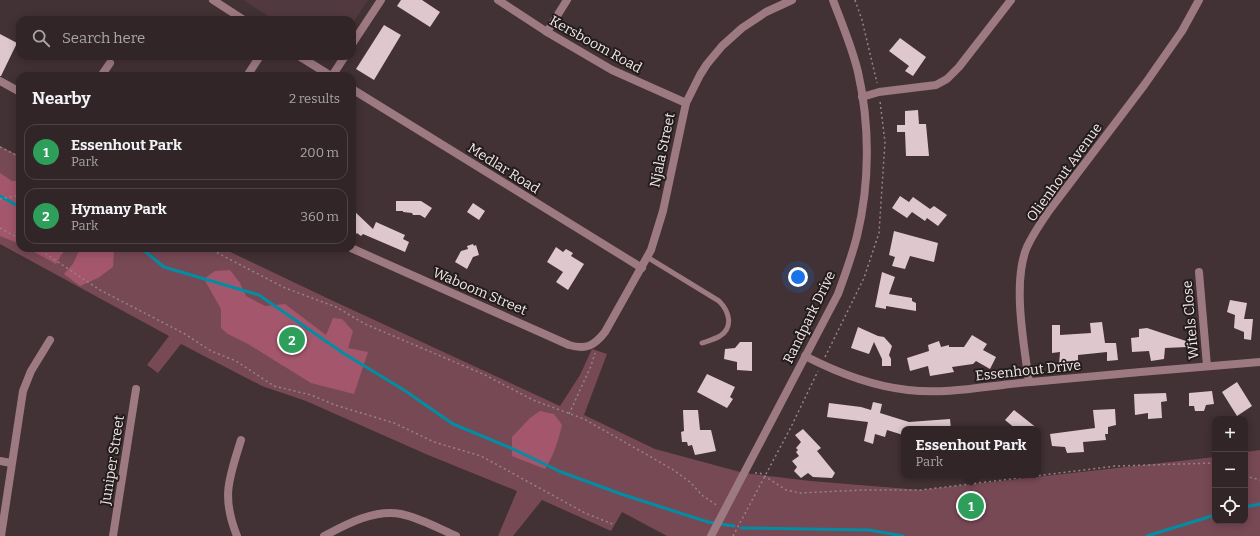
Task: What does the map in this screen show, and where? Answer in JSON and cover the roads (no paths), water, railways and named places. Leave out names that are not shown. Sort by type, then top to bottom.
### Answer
[{"type":"street","points":[[214,0],[238,16]]},
{"type":"street","points":[[356,38],[381,0]]},
{"type":"street","name":"Kersboom Road","points":[[498,0],[547,32],[612,70],[686,103]]},
{"type":"street","points":[[547,32],[567,0]]},
{"type":"street","name":"Njala Street","points":[[599,340],[610,324],[642,268],[656,236],[686,103],[707,64],[722,46],[748,23],[766,12],[792,0]]},
{"type":"street","name":"Randpark Drive","points":[[713,534],[838,294],[848,268],[857,235],[864,193],[866,134],[858,72],[833,0]]},
{"type":"street","points":[[862,96],[879,92],[936,85],[947,79],[965,61],[1011,0]]},
{"type":"street","name":"Olienhout Avenue","points":[[1029,382],[1022,322],[1021,286],[1024,258],[1028,246],[1036,230],[1048,212],[1145,84],[1174,43],[1199,0]]},
{"type":"street","points":[[250,72],[257,60]]},
{"type":"street","points":[[305,60],[325,72]]},
{"type":"street","points":[[334,72],[342,60]]},
{"type":"street","points":[[104,72],[110,63]]},
{"type":"street","points":[[0,81],[16,90]]},
{"type":"street","name":"Medlar Road","points":[[356,91],[642,268]]},
{"type":"street","name":"Waboom Street","points":[[356,250],[577,348],[585,348],[599,340]]},
{"type":"street","name":"Witels Close","points":[[1199,272],[1207,366]]},
{"type":"street","points":[[1,536],[11,463],[25,386],[31,371],[50,340]]},
{"type":"street","name":"Essenhout Drive","points":[[806,356],[862,381],[908,390],[946,391],[1029,382],[1260,362]]},
{"type":"street","name":"Juniper Street","points":[[113,536],[136,389]]},
{"type":"street","points":[[237,536],[229,507],[228,487],[242,440]]},
{"type":"street","points":[[0,461],[11,463]]},
{"type":"street","points":[[324,536],[360,519],[386,513],[400,514],[416,519],[456,536]]},
{"type":"lane","points":[[647,257],[725,307],[729,319],[726,330],[720,336],[702,343]]},
{"type":"waterway","points":[[0,196],[16,205]]},
{"type":"waterway","points":[[146,252],[164,267],[259,295],[343,353],[404,390],[453,424],[511,448],[561,472],[621,494],[708,522],[734,526]]},
{"type":"waterway","points":[[1248,506],[1260,504]]},
{"type":"waterway","points":[[1147,536],[1212,516]]},
{"type":"waterway","points":[[741,528],[869,530],[903,536]]},
{"type":"place","name":"Hymany Park","points":[[292,340]]},
{"type":"place","name":"Essenhout Park","points":[[971,506]]}]
